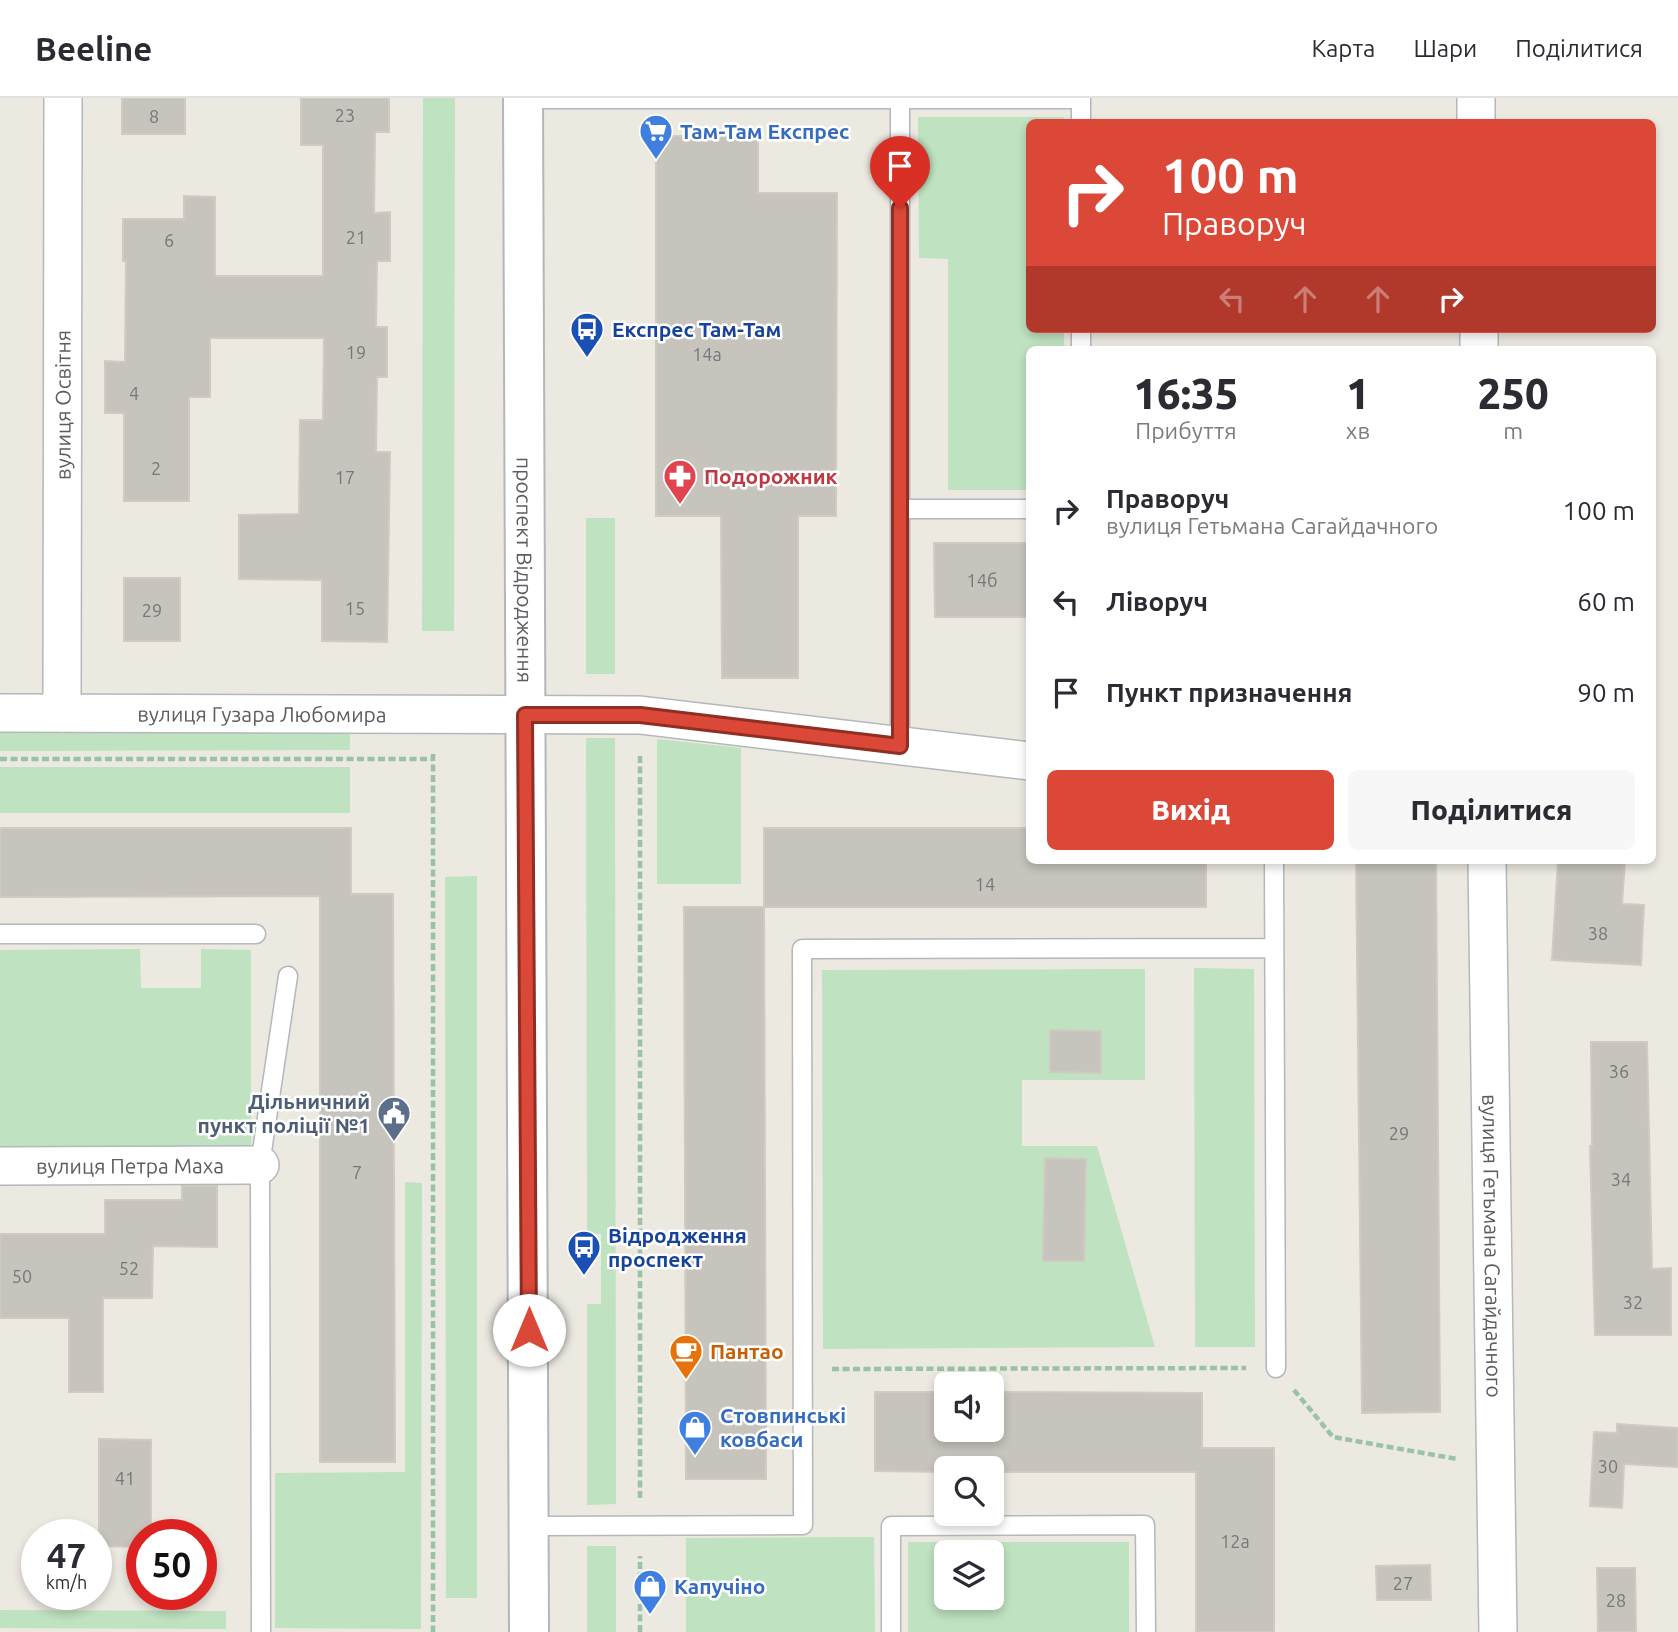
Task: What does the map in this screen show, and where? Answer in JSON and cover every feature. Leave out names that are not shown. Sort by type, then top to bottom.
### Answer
[{"type":"main road","name":"проспект Відродження","points":[[523,98],[529,1632]]},
{"type":"street","name":"вулиця Освітня","points":[[62,713],[64,98]]},
{"type":"street","points":[[1476,98],[1476,119]]},
{"type":"street","name":"вулиця Гузара Любомира","points":[[0,713],[525,715]]},
{"type":"street","points":[[525,715],[640,715],[1026,761]]},
{"type":"street","name":"вулиця Гетьмана Сагайдачного","points":[[1487,864],[1498,1632]]},
{"type":"street","name":"вулиця Петра Маха","points":[[0,1166],[260,1165]]},
{"type":"lane","points":[[523,98],[1081,98],[1081,119]]},
{"type":"lane","points":[[900,99],[900,746]]},
{"type":"lane","points":[[900,509],[1026,509]]},
{"type":"lane","points":[[1274,864],[1276,1368]]},
{"type":"lane","points":[[0,934],[256,934]]},
{"type":"lane","points":[[529,1526],[803,1525],[802,949],[1274,948]]},
{"type":"lane","points":[[261,1632],[260,1165],[288,976]]},
{"type":"lane","points":[[891,1632],[891,1526],[1146,1525],[1146,1632]]},
{"type":"path","points":[[433,715],[433,1632]]},
{"type":"path","points":[[640,715],[640,1632]]},
{"type":"path","points":[[0,759],[433,759]]},
{"type":"path","points":[[803,1369],[1276,1368],[1333,1437],[1496,1466]]},
{"type":"green space","points":[[423,98],[455,98],[454,631],[422,631]]},
{"type":"green space","points":[[918,117],[1064,117],[1026,119],[1026,333],[1064,333],[1064,346],[1026,346],[1026,490],[948,490],[948,259],[919,258]]},
{"type":"green space","points":[[586,518],[615,518],[615,674],[586,674]]},
{"type":"green space","points":[[350,732],[350,750],[0,751],[0,733]]},
{"type":"green space","points":[[586,738],[615,738],[616,1504],[587,1505],[587,1304],[601,1304],[601,1234],[587,1233]]},
{"type":"green space","points":[[657,739],[741,748],[741,884],[657,884]]},
{"type":"green space","points":[[0,767],[350,767],[350,813],[0,813]]},
{"type":"green space","points":[[477,876],[477,1598],[446,1598],[445,877]]},
{"type":"green space","points":[[140,949],[141,988],[201,988],[201,949],[251,950],[251,1152],[0,1153],[0,950]]},
{"type":"green space","points":[[1194,968],[1254,969],[1255,1347],[1195,1347]]},
{"type":"green space","points":[[1145,969],[1145,1080],[1022,1080],[1022,1146],[1097,1146],[1155,1347],[823,1349],[822,970]]},
{"type":"green space","points":[[405,1182],[422,1183],[421,1629],[275,1628],[275,1473],[405,1472]]},
{"type":"green space","points":[[874,1537],[875,1632],[686,1632],[686,1538]]},
{"type":"green space","points":[[908,1542],[934,1542],[934,1610],[1004,1610],[1004,1542],[1129,1542],[1129,1632],[908,1632]]},
{"type":"green space","points":[[587,1546],[616,1546],[616,1632],[587,1632]]},
{"type":"green space","points":[[0,1610],[226,1611],[226,1629],[0,1628]]},
{"type":"building","points":[[122,98],[185,98],[185,134],[122,134]]},
{"type":"building","points":[[301,98],[389,98],[389,132],[375,132],[374,213],[390,212],[390,261],[377,261],[376,327],[387,327],[387,377],[377,377],[376,452],[390,452],[387,642],[322,641],[322,580],[239,579],[239,515],[299,514],[300,420],[323,420],[324,338],[210,338],[210,397],[189,397],[189,501],[124,501],[124,413],[105,413],[105,361],[125,362],[126,261],[123,261],[123,219],[184,219],[184,196],[215,197],[215,276],[323,276],[323,145],[301,145]]},
{"type":"building","points":[[656,136],[758,136],[758,193],[837,193],[836,516],[798,516],[798,678],[722,678],[721,516],[656,516]]},
{"type":"building","points":[[934,543],[1026,543],[1026,617],[935,617]]},
{"type":"building","points":[[124,578],[180,578],[180,641],[124,641]]},
{"type":"building","points":[[0,828],[351,828],[351,894],[393,894],[395,1462],[320,1462],[320,896],[0,897]]},
{"type":"building","points":[[764,828],[1026,828],[1026,864],[1206,864],[1206,907],[764,907]]},
{"type":"building","points":[[1356,864],[1436,864],[1440,1412],[1362,1413]]},
{"type":"building","points":[[1558,864],[1625,864],[1622,904],[1644,905],[1641,965],[1552,960]]},
{"type":"building","points":[[684,907],[764,907],[766,1479],[686,1479]]},
{"type":"building","points":[[1050,1030],[1101,1031],[1101,1073],[1050,1072]]},
{"type":"building","points":[[1591,1042],[1647,1042],[1652,1269],[1671,1268],[1671,1335],[1595,1335],[1590,1146]]},
{"type":"building","points":[[1045,1158],[1086,1159],[1084,1261],[1043,1261]]},
{"type":"building","points":[[182,1186],[217,1186],[217,1247],[153,1246],[152,1298],[103,1298],[103,1392],[69,1392],[69,1318],[0,1318],[0,1234],[105,1234],[105,1200],[182,1200]]},
{"type":"building","points":[[875,1392],[934,1392],[934,1442],[1004,1442],[1004,1392],[1202,1393],[1202,1448],[1274,1448],[1274,1632],[1196,1632],[1196,1472],[1004,1472],[1004,1456],[934,1456],[934,1472],[875,1471]]},
{"type":"building","points":[[1617,1424],[1678,1428],[1678,1467],[1624,1464],[1622,1508],[1590,1506],[1594,1432],[1617,1433]]},
{"type":"building","points":[[99,1439],[151,1440],[151,1519],[126,1519],[126,1547],[112,1546],[112,1519],[99,1519]]},
{"type":"building","points":[[1430,1565],[1431,1600],[1377,1600],[1376,1566]]},
{"type":"building","points":[[1597,1568],[1635,1568],[1636,1632],[1598,1632]]},
{"type":"place","name":"Там-Там Експрес","points":[[656,161]]},
{"type":"place","name":"Експрес Там-Там","points":[[587,359]]},
{"type":"place","name":"Подорожник","points":[[680,506]]},
{"type":"place","name":"Дільничний пункт поліції №1","points":[[394,1143]]},
{"type":"place","name":"Відродження проспект","points":[[584,1277]]},
{"type":"place","name":"Пантао","points":[[686,1381]]},
{"type":"place","name":"Стовпинські ковбаси","points":[[695,1457]]},
{"type":"place","name":"Капучіно","points":[[650,1616]]},
{"type":"route","points":[[529,1330],[525,715],[640,715],[900,746],[900,208]]}]
